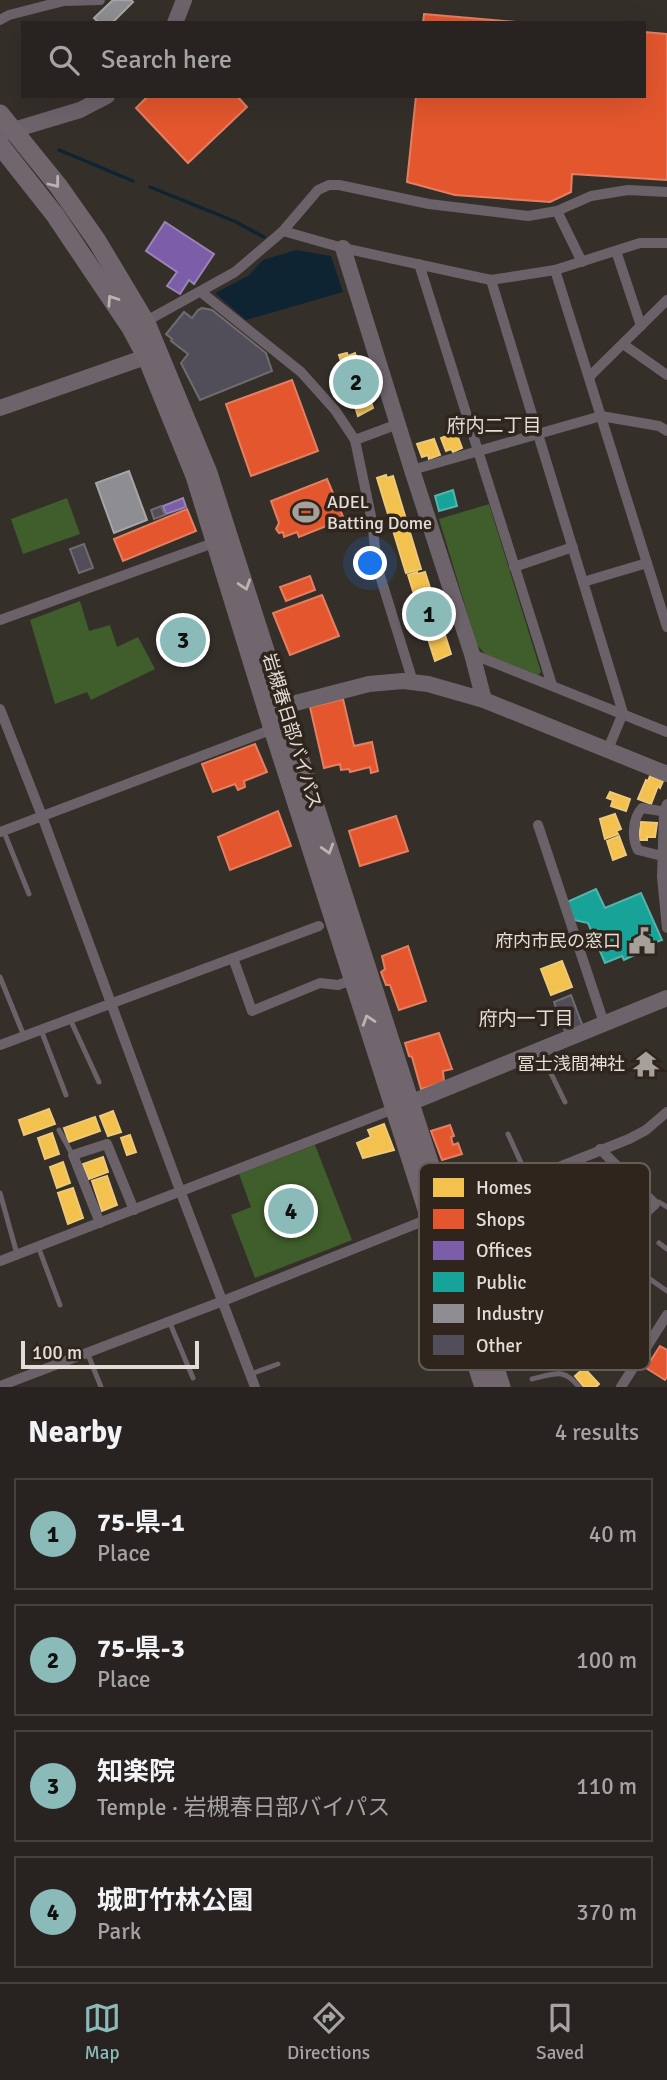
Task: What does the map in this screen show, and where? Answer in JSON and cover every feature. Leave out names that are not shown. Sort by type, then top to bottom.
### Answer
[{"type":"highway","name":"岩槻春日部バイパス","points":[[3,131],[59,187],[97,241],[208,473],[284,706],[421,1163]]},
{"type":"highway","name":"岩槻春日部バイパス","points":[[153,355],[195,476],[273,729],[355,979],[403,1106]]},
{"type":"highway","name":"岩槻春日部バイパス","points":[[479,1370],[484,1387]]},
{"type":"highway","name":"岩槻春日部バイパス","points":[[495,1370],[501,1387]]},
{"type":"street","points":[[0,20],[9,15],[64,1],[100,0]]},
{"type":"street","points":[[176,21],[184,0]]},
{"type":"street","points":[[3,131],[80,110],[103,98]]},
{"type":"street","points":[[139,325],[235,272],[283,231],[318,190],[329,185],[458,208],[528,216],[558,211],[591,196],[628,190],[667,192]]},
{"type":"street","points":[[558,211],[582,262]]},
{"type":"street","points":[[283,231],[343,248],[491,279],[555,270],[640,243],[667,243]]},
{"type":"street","points":[[343,248],[411,470],[472,654],[484,701]]},
{"type":"street","points":[[616,251],[641,326]]},
{"type":"street","points":[[419,264],[552,685]]},
{"type":"street","points":[[555,270],[647,563],[662,594],[667,627]]},
{"type":"street","points":[[491,279],[623,713],[608,749]]},
{"type":"street","points":[[201,292],[301,372],[335,410],[355,440],[373,521],[377,566],[413,682]]},
{"type":"street","points":[[589,377],[667,300]]},
{"type":"street","points":[[623,344],[667,375]]},
{"type":"street","points":[[0,408],[153,355]]},
{"type":"street","points":[[411,470],[601,416],[659,426],[667,431]]},
{"type":"street","points":[[355,440],[398,424]]},
{"type":"street","points":[[0,620],[216,542]]},
{"type":"street","points":[[514,567],[573,547]]},
{"type":"street","points":[[583,582],[647,563]]},
{"type":"street","points":[[472,654],[667,732]]},
{"type":"street","points":[[284,706],[369,684],[413,682],[451,689],[667,774]]},
{"type":"street","points":[[0,709],[256,1387]]},
{"type":"street","points":[[2,831],[273,729]]},
{"type":"street","points":[[662,856],[638,850],[633,841],[638,812],[642,808],[666,809],[662,856],[667,928]]},
{"type":"street","points":[[538,825],[604,1023]]},
{"type":"street","points":[[0,1045],[319,926]]},
{"type":"street","points":[[233,958],[252,1011],[320,983],[338,985],[355,979]]},
{"type":"street","points":[[0,1261],[403,1106],[667,998]]},
{"type":"street","points":[[567,1163],[646,1130],[667,1112]]},
{"type":"street","points":[[100,1223],[73,1155],[107,1144],[134,1210]]},
{"type":"street","points":[[600,1150],[613,1163]]},
{"type":"street","points":[[650,1199],[655,1204],[650,1209]]},
{"type":"street","points":[[0,1386],[419,1222]]},
{"type":"street","points":[[650,1342],[667,1315]]},
{"type":"street","points":[[621,1387],[632,1370]]},
{"type":"lane","points":[[2,831],[29,894]]},
{"type":"lane","points":[[0,977],[24,1036]]},
{"type":"lane","points":[[71,1019],[99,1082]]},
{"type":"lane","points":[[41,1030],[66,1095]]},
{"type":"lane","points":[[539,1050],[565,1102]]},
{"type":"lane","points":[[59,1130],[73,1155]]},
{"type":"lane","points":[[508,1134],[523,1163]]},
{"type":"lane","points":[[0,1193],[18,1255]]},
{"type":"lane","points":[[655,1204],[659,1202],[667,1207]]},
{"type":"lane","points":[[659,1243],[667,1249]]},
{"type":"lane","points":[[38,1247],[60,1305]]},
{"type":"lane","points":[[650,1279],[667,1291]]},
{"type":"lane","points":[[169,1321],[193,1378]]},
{"type":"lane","points":[[87,1352],[101,1387]]},
{"type":"lane","points":[[251,1374],[278,1364]]},
{"type":"lane","points":[[532,1379],[562,1373],[570,1375],[579,1387]]},
{"type":"green space","points":[[67,498],[80,534],[23,554],[11,519]]},
{"type":"green space","points":[[489,504],[541,672],[538,675],[485,654],[477,645],[439,519]]},
{"type":"green space","points":[[80,601],[89,631],[110,625],[117,647],[138,637],[155,669],[91,700],[87,692],[55,704],[30,620]]},
{"type":"green space","points":[[315,1145],[352,1240],[255,1278],[231,1215],[251,1207],[239,1174]]},
{"type":"water","points":[[296,250],[331,256],[343,292],[246,320],[215,293],[248,276],[263,260]]},
{"type":"building: Homes","points":[[347,353],[348,356],[355,353],[373,408],[358,416],[339,355]]},
{"type":"building: Homes","points":[[456,432],[462,448],[453,452],[451,449],[446,451],[441,438]]},
{"type":"building: Homes","points":[[434,439],[440,455],[429,459],[428,455],[422,457],[417,444]]},
{"type":"building: Homes","points":[[386,475],[387,478],[393,476],[421,569],[406,573],[377,478]]},
{"type":"building: Homes","points":[[425,572],[451,654],[435,661],[408,575]]},
{"type":"building: Homes","points":[[650,776],[663,781],[660,788],[658,786],[651,804],[638,799]]},
{"type":"building: Homes","points":[[610,792],[630,799],[626,811],[611,806],[613,800],[607,798]]},
{"type":"building: Homes","points":[[615,814],[621,829],[616,831],[618,834],[605,839],[600,819]]},
{"type":"building: Homes","points":[[641,822],[657,823],[655,837],[639,840]]},
{"type":"building: Homes","points":[[619,836],[626,855],[613,860],[607,841]]},
{"type":"building: Homes","points":[[562,961],[572,987],[551,995],[541,969]]},
{"type":"building: Homes","points":[[49,1109],[55,1124],[24,1135],[19,1120]]},
{"type":"building: Homes","points":[[113,1111],[121,1132],[108,1136],[100,1116]]},
{"type":"building: Homes","points":[[95,1117],[100,1131],[69,1142],[64,1128]]},
{"type":"building: Homes","points":[[384,1124],[394,1150],[363,1158],[357,1143],[371,1137],[368,1130]]},
{"type":"building: Homes","points":[[52,1133],[59,1154],[45,1159],[38,1138]]},
{"type":"building: Homes","points":[[130,1135],[136,1152],[127,1155],[121,1138]]},
{"type":"building: Homes","points":[[103,1157],[108,1172],[89,1179],[83,1164]]},
{"type":"building: Homes","points":[[63,1162],[70,1183],[57,1188],[50,1167]]},
{"type":"building: Homes","points":[[107,1176],[117,1205],[102,1211],[92,1181]]},
{"type":"building: Homes","points":[[73,1188],[83,1218],[68,1224],[58,1193]]},
{"type":"building: Homes","points":[[586,1370],[599,1384],[596,1387],[584,1387],[575,1376]]},
{"type":"building: Shops","points":[[424,14],[505,21],[423,21]]},
{"type":"building: Shops","points":[[646,32],[667,34],[667,180],[572,174],[571,192],[550,202],[455,195],[407,182],[416,98],[646,98]]},
{"type":"building: Shops","points":[[146,98],[239,98],[247,107],[188,163],[136,108]]},
{"type":"building: Shops","points":[[292,380],[318,451],[251,476],[226,404]]},
{"type":"building: Shops","points":[[327,479],[344,519],[299,537],[297,532],[284,537],[283,532],[279,533],[276,529],[279,523],[271,501]]},
{"type":"building: Shops","points":[[187,509],[196,531],[123,561],[114,539]]},
{"type":"building: Shops","points":[[310,576],[315,590],[286,601],[280,587]]},
{"type":"building: Shops","points":[[322,595],[339,636],[290,655],[273,613]]},
{"type":"building: Shops","points":[[343,699],[354,746],[372,742],[378,771],[371,773],[370,767],[350,772],[349,769],[341,770],[340,764],[324,768],[310,707]]},
{"type":"building: Shops","points":[[255,744],[267,772],[244,781],[245,787],[238,790],[235,784],[213,792],[202,764]]},
{"type":"building: Shops","points":[[278,811],[291,846],[230,870],[218,837]]},
{"type":"building: Shops","points":[[396,816],[408,851],[360,866],[349,831]]},
{"type":"building: Shops","points":[[408,946],[426,1001],[399,1010],[390,985],[386,985],[381,972],[385,969],[382,956]]},
{"type":"building: Shops","points":[[439,1033],[452,1069],[443,1071],[444,1082],[421,1089],[405,1043]]},
{"type":"building: Shops","points":[[450,1125],[454,1136],[451,1137],[453,1145],[458,1143],[462,1154],[442,1160],[431,1131]]},
{"type":"building: Shops","points":[[660,1346],[667,1350],[665,1380],[649,1370],[650,1362]]},
{"type":"building: Offices","points":[[165,222],[214,254],[194,284],[189,280],[180,294],[167,286],[177,272],[146,251]]},
{"type":"building: Offices","points":[[183,498],[186,507],[166,514],[163,506]]},
{"type":"building: Public","points":[[453,490],[457,506],[439,511],[435,496]]},
{"type":"building: Public","points":[[596,889],[605,908],[641,893],[662,940],[645,946],[646,950],[624,960],[622,956],[605,963],[588,923],[574,920],[567,902]]},
{"type":"building: Industry","points":[[113,0],[133,2],[114,21],[97,21],[94,18]]},
{"type":"building: Industry","points":[[129,471],[147,520],[114,533],[96,483]]},
{"type":"building: Other","points":[[202,308],[212,310],[266,353],[272,371],[200,400],[181,363],[188,354],[166,334],[184,312],[192,318]]},
{"type":"building: Other","points":[[161,506],[165,515],[154,519],[151,510]]},
{"type":"building: Other","points":[[84,544],[93,568],[79,573],[70,549]]},
{"type":"building: Other","points":[[571,995],[583,1027],[566,1034],[554,1002]]},
{"type":"waterway","points":[[59,150],[133,181]]},
{"type":"waterway","points":[[150,187],[234,221],[264,237]]},
{"type":"place","name":"75-県-3","points":[[356,382]]},
{"type":"place","name":"ADEL Batting Dome","points":[[306,512]]},
{"type":"place","name":"75-県-1","points":[[429,614]]},
{"type":"place","name":"知楽院","points":[[183,640]]},
{"type":"place","name":"府内市民の窓口","points":[[642,941]]},
{"type":"place","name":"冨士浅間神社","points":[[646,1064]]},
{"type":"place","name":"城町竹林公園","points":[[291,1211]]},
{"type":"district","name":"府内二丁目","points":[[494,425]]},
{"type":"district","name":"府内一丁目","points":[[526,1018]]}]
